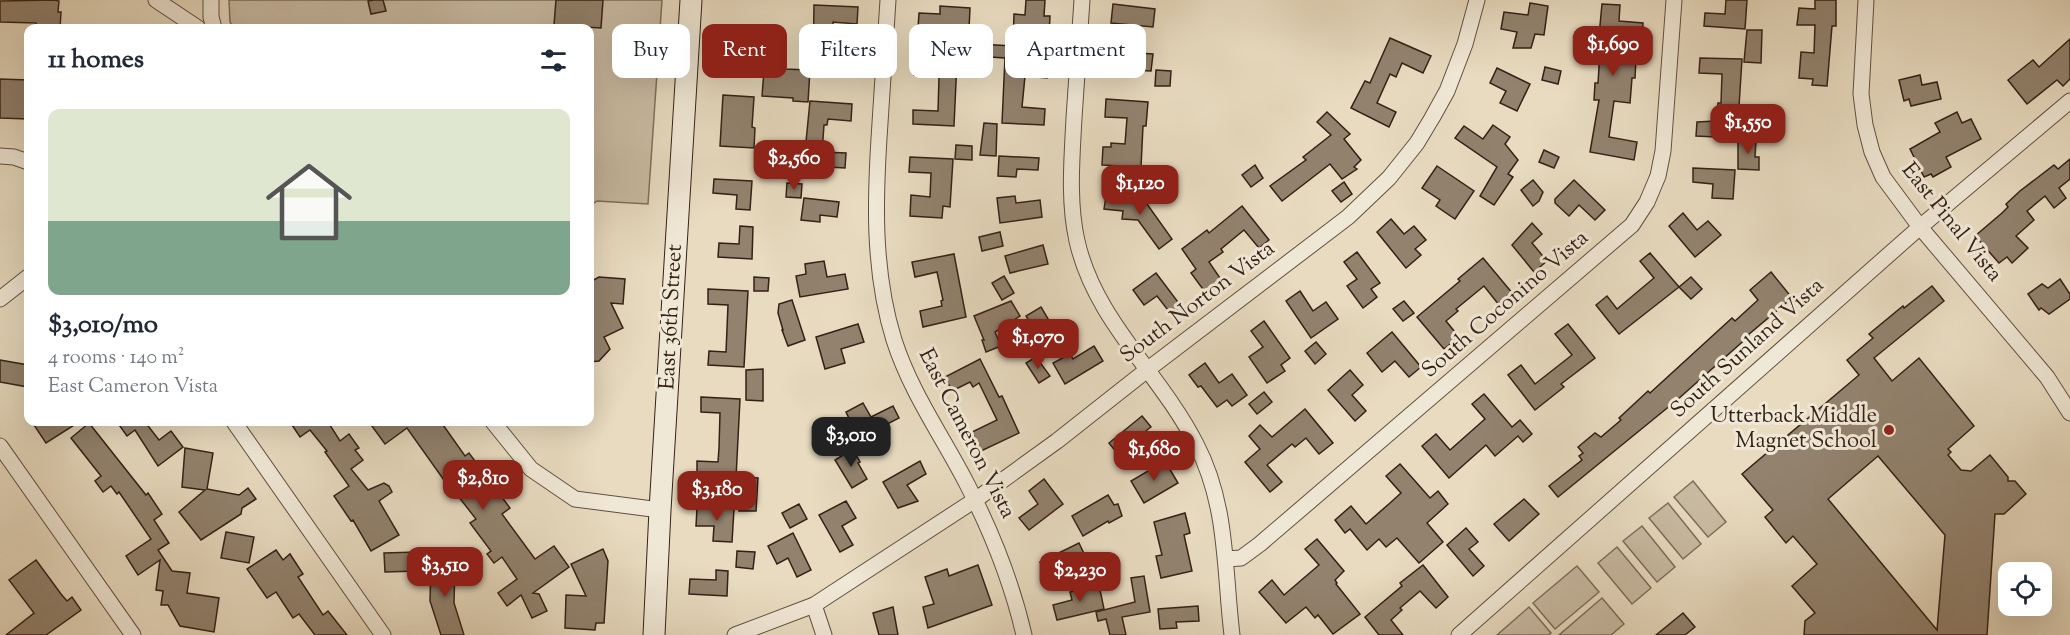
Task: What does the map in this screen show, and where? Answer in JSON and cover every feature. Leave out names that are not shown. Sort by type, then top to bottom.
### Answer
[{"type":"main road","name":"East 36th Street","points":[[654,635],[691,0]]},
{"type":"street","points":[[156,0],[192,24]]},
{"type":"street","points":[[212,0],[213,24]]},
{"type":"street","name":"East Cameron Vista","points":[[888,0],[875,192],[881,286],[894,338],[909,378],[988,526],[1018,611],[1023,635]]},
{"type":"street","points":[[1082,0],[1072,181],[1077,240],[1094,292],[1108,317],[1179,413],[1206,466],[1220,513],[1232,635]]},
{"type":"street","name":"South Norton Vista","points":[[735,635],[814,605],[975,500],[1057,441],[1348,217],[1389,178],[1417,143],[1446,91],[1465,44],[1477,0]]},
{"type":"street","name":"South Coconino Vista","points":[[1226,559],[1241,558],[1260,544],[1632,225],[1647,202],[1658,176],[1664,151],[1674,0]]},
{"type":"street","name":"East Pinal Vista","points":[[1866,0],[1861,93],[1865,125],[1872,152],[1883,177],[1920,227],[2042,370],[2070,413]]},
{"type":"street","name":"South Sunland Vista","points":[[1459,635],[1920,227],[2070,101]]},
{"type":"street","points":[[0,156],[24,161]]},
{"type":"street","points":[[0,299],[24,280]]},
{"type":"street","points":[[237,426],[383,635]]},
{"type":"street","points":[[496,426],[531,469],[575,499],[660,510]]},
{"type":"street","points":[[0,446],[133,635]]},
{"type":"street","points":[[814,605],[824,635]]},
{"type":"shaded area","points":[[229,0],[662,0],[660,24],[612,24],[612,78],[657,78],[648,204],[597,201],[594,203],[594,24],[231,24]]},
{"type":"shaded area","points":[[1693,481],[1726,522],[1708,537],[1674,497]]},
{"type":"shaded area","points":[[1668,503],[1701,544],[1683,559],[1649,518]]},
{"type":"shaded area","points":[[1642,526],[1675,567],[1657,582],[1623,541]]},
{"type":"shaded area","points":[[1617,547],[1651,588],[1632,604],[1598,563]]},
{"type":"shaded area","points":[[1577,566],[1599,592],[1555,629],[1533,603]]},
{"type":"shaded area","points":[[1602,598],[1624,624],[1611,635],[1559,635]]},
{"type":"shaded area","points":[[1529,607],[1551,633],[1549,635],[1497,635]]},
{"type":"building","points":[[383,0],[386,11],[371,14],[368,1]]},
{"type":"building","points":[[556,0],[603,0],[601,28],[594,28],[594,24],[554,24]]},
{"type":"building","points":[[1026,0],[1045,0],[1044,16],[1050,16],[1050,24],[1014,24],[1014,14],[1025,15]]},
{"type":"building","points":[[1726,0],[1747,0],[1745,29],[1704,26],[1705,13],[1725,14]]},
{"type":"building","points":[[1815,0],[1836,0],[1836,26],[1832,26],[1827,86],[1812,85],[1813,79],[1799,78],[1801,52],[1814,53],[1815,25],[1797,25],[1799,8],[1815,9]]},
{"type":"building","points":[[0,1],[59,1],[60,24],[0,22]]},
{"type":"building","points":[[1530,3],[1548,6],[1544,35],[1535,34],[1531,48],[1513,48],[1517,32],[1501,29],[1504,12],[1528,15]]},
{"type":"building","points":[[1113,4],[1155,9],[1153,27],[1146,26],[1146,24],[1111,23]]},
{"type":"building","points":[[1602,4],[1620,5],[1619,21],[1643,23],[1642,38],[1637,38],[1635,78],[1632,78],[1630,103],[1614,101],[1609,137],[1637,142],[1634,160],[1590,152],[1599,100],[1594,100],[1595,83],[1598,83],[1600,51],[1580,51],[1580,35],[1599,36]]},
{"type":"building","points":[[814,5],[858,7],[857,24],[833,22],[833,24],[814,24]]},
{"type":"building","points":[[940,6],[970,8],[969,24],[918,24],[919,13],[940,14]]},
{"type":"building","points":[[1747,30],[1762,30],[1761,63],[1744,62]]},
{"type":"building","points":[[1390,38],[1431,56],[1423,73],[1402,63],[1396,77],[1390,74],[1377,103],[1396,112],[1389,127],[1351,108],[1365,81],[1370,83]]},
{"type":"building","points":[[2070,39],[2070,79],[2063,86],[2057,80],[2027,104],[2008,80],[2033,60],[2039,67]]},
{"type":"building","points":[[993,45],[1005,46],[1005,58],[993,57]]},
{"type":"building","points":[[1146,54],[1153,54],[1151,71],[1146,71]]},
{"type":"building","points":[[1005,58],[1005,78],[1025,78],[1022,107],[1045,109],[1044,125],[1002,123]]},
{"type":"building","points":[[1700,58],[1742,59],[1737,138],[1696,136],[1697,122],[1716,121],[1718,103],[1721,103],[1722,74],[1699,73]]},
{"type":"building","points":[[1545,67],[1561,71],[1558,84],[1542,80]]},
{"type":"building","points":[[1497,68],[1530,84],[1517,111],[1500,103],[1506,91],[1490,83]]},
{"type":"building","points":[[787,69],[799,70],[799,78],[810,78],[808,102],[793,101],[793,98],[762,96],[763,78],[787,78]]},
{"type":"building","points":[[1156,70],[1171,71],[1170,86],[1155,86]]},
{"type":"building","points":[[1920,75],[1922,85],[1937,82],[1941,99],[1911,106],[1909,99],[1904,101],[1899,80]]},
{"type":"building","points":[[939,78],[956,78],[954,126],[913,124],[913,110],[938,111]]},
{"type":"building","points":[[0,79],[24,80],[24,119],[0,118]]},
{"type":"building","points":[[723,95],[754,97],[752,127],[755,128],[754,148],[720,146]]},
{"type":"building","points":[[1106,99],[1148,102],[1146,126],[1143,126],[1141,167],[1102,165],[1103,147],[1111,147],[1111,143],[1125,144],[1127,118],[1105,117]]},
{"type":"building","points":[[810,101],[852,104],[851,121],[828,119],[827,125],[824,125],[822,152],[846,153],[845,168],[812,166],[813,163],[804,162]]},
{"type":"building","points":[[1327,112],[1350,134],[1344,139],[1361,160],[1354,167],[1357,169],[1342,179],[1330,164],[1282,201],[1270,186],[1306,160],[1303,157],[1331,135],[1317,122]]},
{"type":"building","points":[[1957,112],[1962,123],[1971,119],[1981,139],[1946,157],[1951,167],[1933,177],[1931,174],[1924,177],[1910,149],[1940,132],[1935,123]]},
{"type":"building","points":[[984,123],[997,124],[996,156],[980,155]]},
{"type":"building","points":[[1493,125],[1510,137],[1505,144],[1518,160],[1508,174],[1513,177],[1494,205],[1480,196],[1497,167],[1455,138],[1464,126],[1483,139]]},
{"type":"building","points":[[1738,139],[1756,140],[1755,157],[1759,157],[1759,170],[1738,169]]},
{"type":"building","points":[[956,145],[972,146],[972,160],[955,159]]},
{"type":"building","points":[[1544,150],[1559,157],[1554,168],[1539,162]]},
{"type":"building","points":[[999,156],[1039,158],[1038,170],[1017,169],[1016,177],[998,176]]},
{"type":"building","points":[[910,157],[953,159],[950,207],[943,206],[942,218],[910,216],[911,195],[930,197],[931,173],[909,172]]},
{"type":"building","points":[[2070,159],[2070,179],[2059,188],[2066,198],[2054,208],[2045,196],[2027,211],[2034,220],[2016,236],[2028,248],[2012,263],[2007,257],[1999,263],[1975,236],[2008,207],[2006,204],[2020,191],[2054,165],[2058,169]]},
{"type":"building","points":[[1255,165],[1263,178],[1251,187],[1242,175]]},
{"type":"building","points":[[1437,166],[1474,191],[1455,219],[1436,206],[1440,200],[1422,188]]},
{"type":"building","points":[[1693,168],[1735,170],[1733,199],[1712,198],[1713,184],[1693,182]]},
{"type":"building","points":[[1151,169],[1169,170],[1168,186],[1172,186],[1171,200],[1151,200]]},
{"type":"building","points":[[714,179],[752,181],[750,210],[736,209],[737,195],[713,193]]},
{"type":"building","points":[[1533,180],[1543,192],[1539,201],[1533,206],[1521,190]]},
{"type":"building","points":[[1574,180],[1605,210],[1595,220],[1579,205],[1569,216],[1555,203],[1555,199]]},
{"type":"building","points":[[1344,182],[1352,194],[1341,202],[1332,191]]},
{"type":"building","points":[[787,183],[802,184],[801,198],[786,197]]},
{"type":"building","points":[[1015,196],[1016,203],[1040,200],[1042,217],[1000,223],[997,198]]},
{"type":"building","points":[[1106,196],[1142,197],[1172,239],[1159,249],[1138,220],[1122,219],[1123,211],[1104,209]]},
{"type":"building","points":[[804,198],[839,202],[837,217],[820,215],[820,222],[801,220]]},
{"type":"building","points":[[1242,206],[1269,240],[1259,248],[1244,230],[1221,249],[1223,252],[1209,262],[1222,281],[1205,292],[1191,273],[1196,269],[1182,249],[1207,230],[1209,233]]},
{"type":"building","points":[[1683,213],[1697,230],[1708,221],[1721,235],[1695,257],[1669,226]]},
{"type":"building","points":[[1391,219],[1404,234],[1414,226],[1426,240],[1415,249],[1421,255],[1406,268],[1377,232]]},
{"type":"building","points":[[1532,223],[1542,234],[1532,243],[1547,261],[1534,272],[1512,245]]},
{"type":"building","points":[[740,226],[753,227],[752,259],[718,257],[719,243],[739,244]]},
{"type":"building","points":[[1000,232],[1003,246],[982,251],[979,237]]},
{"type":"building","points":[[1043,245],[1048,264],[1010,273],[1005,256]]},
{"type":"building","points":[[1357,252],[1380,283],[1371,289],[1377,297],[1363,308],[1347,286],[1357,279],[1344,262]]},
{"type":"building","points":[[1650,253],[1679,287],[1619,334],[1596,305],[1607,296],[1617,309],[1654,278],[1640,261]]},
{"type":"building","points":[[954,254],[966,317],[923,327],[920,311],[942,306],[941,301],[943,300],[937,272],[915,277],[912,262]]},
{"type":"building","points":[[1483,258],[1513,294],[1499,305],[1484,286],[1456,309],[1458,311],[1446,321],[1459,337],[1444,349],[1417,317],[1460,281],[1458,279]]},
{"type":"building","points":[[824,261],[827,277],[845,274],[848,289],[800,297],[796,276],[806,274],[805,264]]},
{"type":"building","points":[[1771,272],[1792,298],[1677,400],[1558,497],[1549,486],[1582,460],[1579,456],[1583,453],[1578,447],[1595,433],[1601,437],[1621,420],[1619,418],[1648,391],[1650,393],[1732,318],[1735,321],[1758,300],[1750,290]]},
{"type":"building","points":[[1156,273],[1181,306],[1171,314],[1157,296],[1144,305],[1133,290]]},
{"type":"building","points":[[1004,276],[1014,293],[1002,300],[992,283]]},
{"type":"building","points":[[599,277],[625,279],[623,304],[611,303],[623,328],[604,337],[610,349],[599,361],[594,362],[594,280]]},
{"type":"building","points":[[754,277],[769,278],[768,291],[754,291]]},
{"type":"building","points":[[1691,277],[1702,289],[1691,299],[1679,287]]},
{"type":"building","points":[[2060,279],[2070,294],[2070,299],[2049,314],[2041,308],[2039,310],[2028,294],[2042,284],[2048,288]]},
{"type":"building","points":[[1932,286],[1944,301],[1874,358],[1892,381],[1919,358],[1974,426],[1948,449],[1951,452],[1948,455],[1961,470],[1971,471],[1990,455],[2008,477],[2008,481],[2015,481],[2026,494],[2004,514],[1995,514],[1987,635],[1804,635],[1805,621],[1815,613],[1792,586],[1817,564],[1793,536],[1786,543],[1765,517],[1773,510],[1742,474],[1859,375],[1847,360],[1873,338],[1869,334],[1903,306],[1904,308]],"holes":[[[1878,456],[1945,535],[1937,630],[1828,499]]]},
{"type":"building","points":[[708,289],[748,291],[744,367],[708,365],[709,351],[726,352],[728,305],[708,304]]},
{"type":"building","points":[[1300,291],[1313,311],[1326,302],[1338,319],[1311,338],[1286,301]]},
{"type":"building","points":[[792,300],[805,340],[788,346],[778,313],[779,304]]},
{"type":"building","points":[[1011,301],[1020,316],[995,332],[1001,346],[986,352],[982,340],[984,340],[974,316]]},
{"type":"building","points":[[1404,301],[1414,313],[1403,321],[1393,309]]},
{"type":"building","points":[[1041,307],[1051,324],[1036,333],[1026,316]]},
{"type":"building","points":[[1264,321],[1290,358],[1281,365],[1285,371],[1267,383],[1249,357],[1263,347],[1251,331]]},
{"type":"building","points":[[858,324],[864,342],[841,349],[845,363],[825,369],[816,337]]},
{"type":"building","points":[[1568,324],[1595,358],[1561,384],[1564,387],[1535,410],[1508,375],[1521,365],[1535,384],[1572,355],[1555,334]]},
{"type":"building","points":[[1392,332],[1421,367],[1409,377],[1395,361],[1382,372],[1367,353]]},
{"type":"building","points":[[1316,342],[1326,354],[1315,364],[1305,351]]},
{"type":"building","points":[[1094,346],[1103,361],[1065,384],[1053,363],[1070,354],[1073,359]]},
{"type":"building","points":[[1036,357],[1050,376],[1039,383],[1026,363]]},
{"type":"building","points":[[980,359],[999,397],[1002,396],[1019,433],[981,451],[972,432],[997,420],[979,383],[973,387],[970,382],[952,391],[945,377]]},
{"type":"building","points":[[0,360],[24,364],[24,386],[0,382]]},
{"type":"building","points":[[1205,363],[1219,383],[1232,374],[1247,395],[1232,406],[1227,400],[1217,407],[1189,375]]},
{"type":"building","points":[[763,369],[763,401],[746,400],[746,370]]},
{"type":"building","points":[[1350,370],[1363,385],[1352,395],[1366,411],[1355,421],[1328,390]]},
{"type":"building","points":[[1264,392],[1272,402],[1257,414],[1249,404]]},
{"type":"building","points":[[1484,394],[1512,427],[1520,420],[1532,434],[1523,442],[1518,436],[1495,456],[1486,445],[1449,478],[1422,446],[1436,434],[1450,450],[1485,419],[1472,404]]},
{"type":"building","points":[[701,397],[740,399],[736,478],[697,476],[697,461],[718,462],[719,448],[720,413],[701,412]]},
{"type":"building","points":[[863,403],[871,417],[893,406],[899,418],[859,439],[846,412]]},
{"type":"building","points":[[1305,409],[1333,443],[1319,454],[1306,438],[1295,447],[1292,444],[1267,465],[1282,482],[1270,492],[1245,462],[1260,449],[1249,436],[1260,425],[1272,437]]},
{"type":"building","points":[[1142,416],[1151,427],[1134,440],[1139,446],[1122,459],[1109,443]]},
{"type":"building","points":[[35,426],[73,426],[46,443]]},
{"type":"building","points":[[85,426],[91,426],[146,495],[148,493],[162,514],[154,520],[169,543],[158,550],[172,571],[190,573],[187,593],[219,598],[214,632],[180,626],[168,605],[161,605],[163,591],[156,590],[160,560],[138,575],[126,556],[151,539],[119,492],[117,494],[111,486],[103,492],[95,481],[101,476],[71,438]]},
{"type":"building","points":[[120,426],[148,426],[159,440],[171,431],[183,447],[158,466],[135,430],[127,436]]},
{"type":"building","points":[[293,426],[331,426],[340,441],[349,434],[359,448],[355,450],[363,460],[351,469],[368,490],[384,483],[389,486],[392,492],[379,501],[399,535],[371,551],[353,520],[351,521],[334,496],[349,486],[325,452],[327,451],[310,430],[300,437]]},
{"type":"building","points":[[372,426],[444,426],[465,456],[469,453],[510,508],[502,514],[535,559],[554,546],[569,567],[533,593],[539,594],[547,611],[532,618],[521,595],[507,606],[498,593],[517,579],[502,557],[494,563],[487,554],[491,551],[470,523],[476,519],[458,496],[456,497],[407,428],[385,444]]},
{"type":"building","points":[[185,448],[213,453],[207,489],[239,495],[248,488],[256,499],[242,508],[241,514],[201,540],[179,512],[205,490],[182,487]]},
{"type":"building","points":[[853,449],[867,479],[852,488],[835,460]]},
{"type":"building","points":[[920,461],[926,474],[907,485],[918,501],[898,508],[883,482]]},
{"type":"building","points":[[1165,461],[1178,483],[1144,503],[1131,481]]},
{"type":"building","points":[[1400,464],[1430,498],[1438,491],[1448,504],[1427,523],[1443,542],[1419,563],[1397,538],[1386,547],[1379,539],[1367,550],[1350,529],[1345,533],[1335,520],[1351,506],[1366,524],[1401,493],[1386,476]]},
{"type":"building","points":[[741,477],[758,478],[756,511],[739,511]]},
{"type":"building","points":[[1044,479],[1063,504],[1029,530],[1019,518],[1038,504],[1029,491]]},
{"type":"building","points":[[1108,495],[1114,505],[1118,504],[1122,516],[1109,523],[1108,521],[1083,536],[1072,516]]},
{"type":"building","points":[[1524,499],[1539,514],[1509,541],[1494,524]]},
{"type":"building","points":[[846,501],[856,518],[842,526],[853,545],[840,552],[819,515]]},
{"type":"building","points":[[799,504],[807,519],[790,528],[782,513]]},
{"type":"building","points":[[697,508],[734,509],[732,542],[713,541],[714,526],[696,526]]},
{"type":"building","points":[[1185,513],[1190,533],[1184,535],[1192,571],[1161,578],[1156,556],[1162,555],[1154,522]]},
{"type":"building","points":[[1466,528],[1478,542],[1469,549],[1484,566],[1473,576],[1447,545]]},
{"type":"building","points":[[226,532],[254,537],[249,563],[221,558]]},
{"type":"building","points":[[793,533],[811,570],[797,577],[788,558],[777,564],[768,546]]},
{"type":"building","points":[[1317,539],[1344,571],[1335,580],[1336,584],[1360,614],[1333,634],[1318,615],[1315,618],[1306,607],[1286,623],[1259,592],[1272,580],[1284,595],[1319,565],[1305,549]]},
{"type":"building","points":[[1079,543],[1087,560],[1062,572],[1060,568],[1046,574],[1040,562]]},
{"type":"building","points":[[603,549],[608,561],[604,623],[596,623],[595,630],[565,628],[566,595],[586,596],[571,564]]},
{"type":"building","points":[[276,550],[283,560],[290,554],[303,574],[298,577],[323,615],[328,611],[347,635],[315,635],[299,614],[293,618],[276,592],[267,598],[247,569]]},
{"type":"building","points":[[737,551],[755,552],[753,569],[736,567]]},
{"type":"building","points":[[418,552],[418,571],[385,572],[384,553]]},
{"type":"building","points":[[36,560],[67,601],[72,597],[81,610],[46,635],[6,635],[34,613],[9,580]]},
{"type":"building","points":[[431,562],[455,562],[454,603],[464,635],[441,635],[430,601]]},
{"type":"building","points":[[978,565],[992,605],[928,628],[923,607],[934,604],[925,577],[947,569],[949,576]]},
{"type":"building","points":[[1423,565],[1448,597],[1436,608],[1420,591],[1400,608],[1402,610],[1391,620],[1403,635],[1379,635],[1365,617],[1402,586],[1400,583]]},
{"type":"building","points":[[716,570],[728,571],[727,596],[689,594],[690,579],[716,580]]},
{"type":"building","points":[[1144,576],[1150,612],[1122,617],[1126,635],[1110,635],[1106,619],[1098,621],[1096,612],[1135,602],[1131,578]]},
{"type":"building","points":[[1099,585],[1104,609],[1057,620],[1053,605],[1072,600],[1070,592]]},
{"type":"building","points":[[1198,606],[1199,621],[1176,622],[1177,628],[1160,629],[1158,609]]},
{"type":"building","points":[[893,607],[898,635],[879,635],[873,613]]},
{"type":"building","points":[[1683,613],[1695,627],[1685,635],[1656,635]]},
{"type":"place","name":"Utterback Middle Magnet School","points":[[1889,430]]}]
